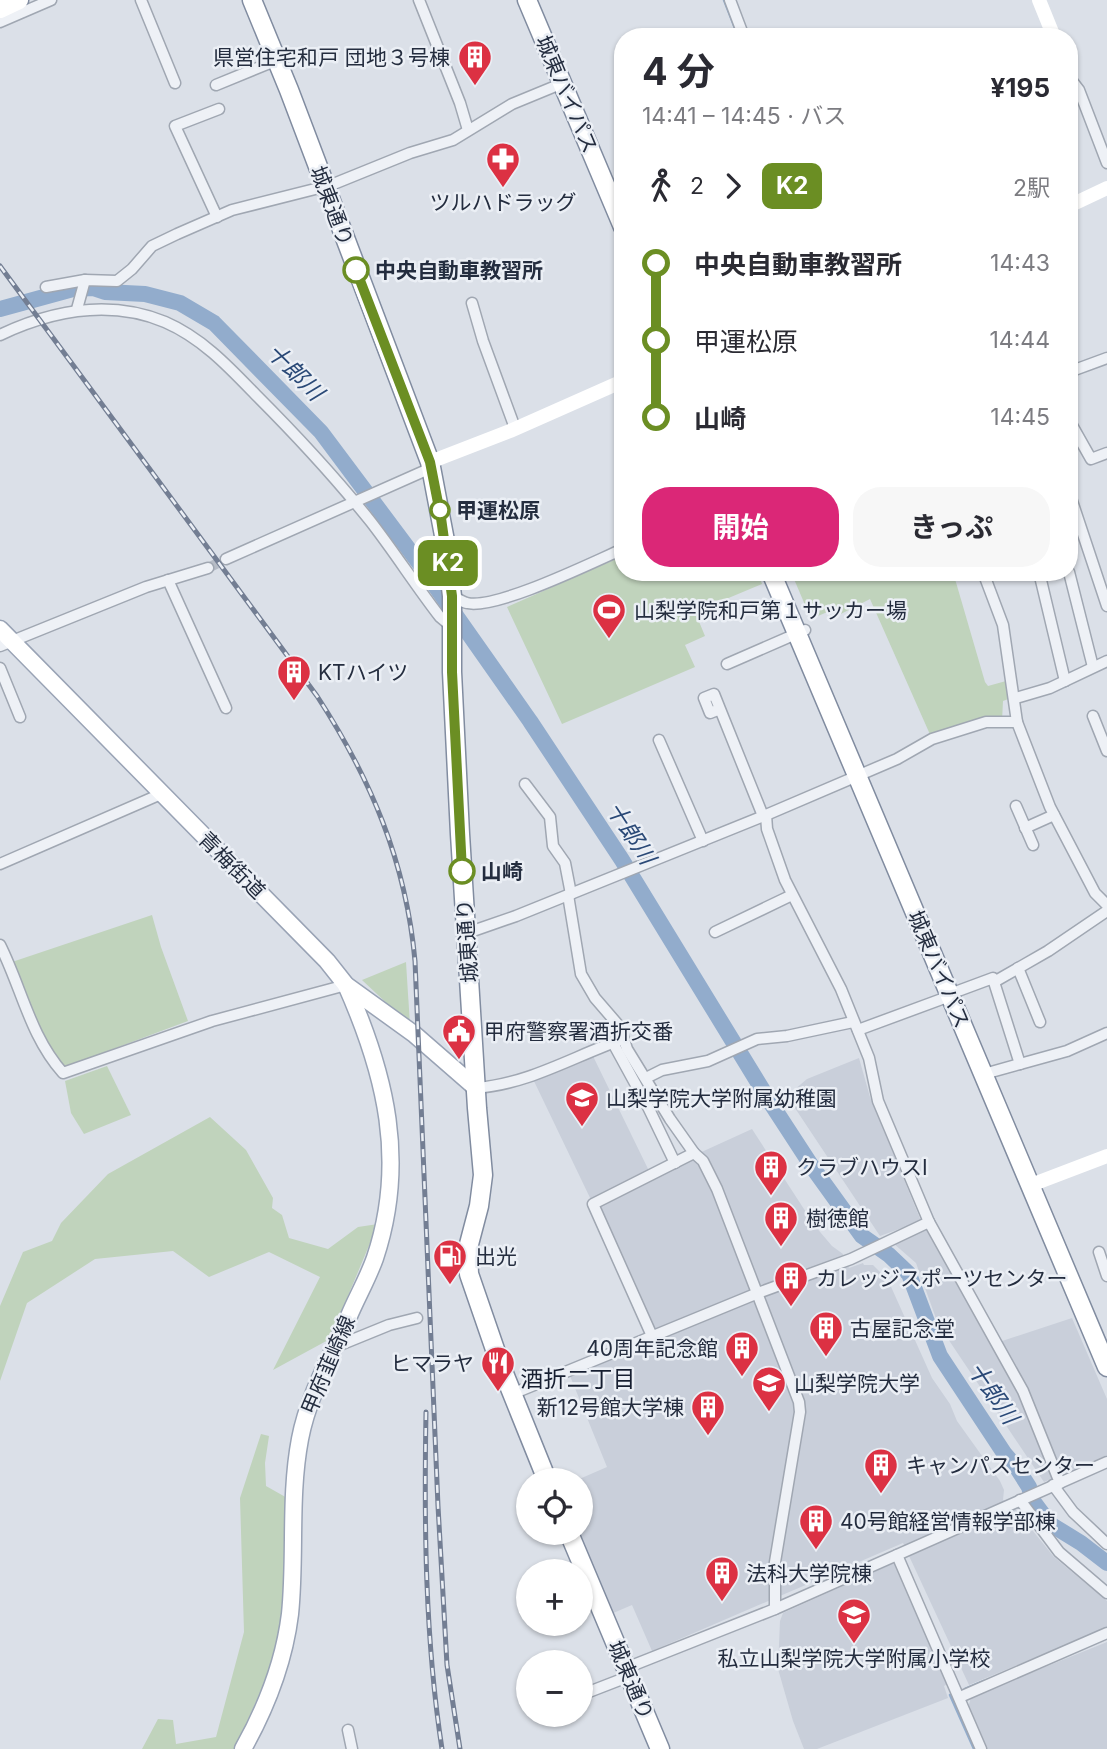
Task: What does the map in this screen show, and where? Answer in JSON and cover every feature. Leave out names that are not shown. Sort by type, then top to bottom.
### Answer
[{"type":"highway","points":[[1,13],[19,0]]},
{"type":"highway","name":"城東通り","points":[[252,0],[431,465],[452,596],[453,684],[483,1175],[479,1206],[468,1248],[468,1274],[542,1468]]},
{"type":"highway","name":"城東バイパス","points":[[527,0],[614,205]]},
{"type":"highway","name":"城東バイパス","points":[[537,0],[614,179]]},
{"type":"highway","name":"城東バイパス","points":[[776,581],[801,632],[1036,1183],[1107,1338]]},
{"type":"highway","name":"城東バイパス","points":[[784,581],[801,632]]},
{"type":"highway","name":"城東バイパス","points":[[1036,1183],[1107,1367]]},
{"type":"highway","name":"城東通り","points":[[574,1545],[660,1749]]},
{"type":"main road","name":"青梅街道","points":[[0,629],[7,644],[161,794],[327,961],[346,985],[408,1029],[476,1088]]},
{"type":"main road","name":"甲府韮崎線","points":[[243,1749],[264,1712],[285,1644],[290,1612],[294,1497],[306,1411],[374,1259],[387,1210],[391,1169],[388,1115],[379,1069],[346,985]]},
{"type":"street","points":[[1,13],[51,0]]},
{"type":"street","points":[[141,0],[176,83]]},
{"type":"street","points":[[419,0],[468,130]]},
{"type":"street","points":[[730,0],[741,28]]},
{"type":"street","points":[[1039,0],[1050,28]]},
{"type":"street","points":[[216,85],[277,60]]},
{"type":"street","points":[[47,287],[85,280],[117,281],[132,270],[152,246],[232,210],[325,187],[410,153],[453,140],[519,101],[563,83]]},
{"type":"street","points":[[1078,89],[1107,163]]},
{"type":"street","points":[[217,217],[175,126],[219,109]]},
{"type":"street","points":[[1078,202],[1107,188]]},
{"type":"street","points":[[78,307],[85,280]]},
{"type":"street","points":[[472,303],[515,428]]},
{"type":"street","points":[[0,335],[33,320],[78,307],[143,315],[165,322],[188,334],[228,366],[274,412],[354,502],[440,617],[452,627]]},
{"type":"street","points":[[1078,369],[1107,358]]},
{"type":"street","points":[[226,559],[614,385]]},
{"type":"street","points":[[1078,435],[1091,459],[1107,453]]},
{"type":"street","points":[[1078,516],[1107,606]]},
{"type":"street","points":[[452,596],[468,603],[484,603],[508,597],[614,553]]},
{"type":"street","points":[[7,644],[70,617],[208,568]]},
{"type":"street","points":[[168,580],[226,708]]},
{"type":"street","points":[[986,581],[1003,625],[1016,698],[1017,722],[1054,815],[1095,893],[1107,905]]},
{"type":"street","points":[[1041,581],[1065,681]]},
{"type":"street","points":[[1071,581],[1093,667]]},
{"type":"street","points":[[727,664],[801,632]]},
{"type":"street","points":[[1016,698],[1050,688],[1107,661]]},
{"type":"street","points":[[0,668],[20,717]]},
{"type":"street","points":[[720,709],[765,816],[772,844],[792,895],[841,989],[869,1058],[878,1101],[929,1222],[1023,1391],[1054,1485],[1073,1512],[1107,1544]]},
{"type":"street","points":[[1093,716],[1107,751]]},
{"type":"street","points":[[467,933],[765,816],[862,774],[932,739],[986,722],[1017,722]]},
{"type":"street","points":[[659,740],[703,841]]},
{"type":"street","points":[[525,784],[550,817],[553,846],[565,863],[581,974],[594,999],[620,1027],[618,1041],[675,1163]]},
{"type":"street","points":[[0,864],[161,794]]},
{"type":"street","points":[[1016,806],[1033,845]]},
{"type":"street","points":[[1024,828],[1054,815]]},
{"type":"street","points":[[715,932],[792,895]]},
{"type":"street","points":[[994,982],[1048,951],[1107,911]]},
{"type":"street","points":[[0,945],[36,1035],[63,1073],[212,1021],[346,985]]},
{"type":"street","points":[[1018,968],[1040,1022]]},
{"type":"street","points":[[646,1078],[662,1070],[708,1061],[746,1043],[856,1026],[993,978],[1020,1064]]},
{"type":"street","points":[[989,1073],[1067,1051],[1107,1033]]},
{"type":"street","points":[[618,1041],[646,1078],[670,1119],[702,1161],[717,1189],[799,1402],[800,1412],[775,1562],[775,1609]]},
{"type":"street","points":[[476,1088],[501,1086],[532,1076],[618,1041]]},
{"type":"street","points":[[652,1336],[593,1204],[694,1153]]},
{"type":"street","points":[[1036,1183],[1107,1156]]},
{"type":"street","points":[[512,1394],[758,1293],[851,1259],[929,1222]]},
{"type":"street","points":[[1099,1252],[1107,1276]]},
{"type":"street","points":[[335,1347],[389,1325],[416,1318]]},
{"type":"street","points":[[593,1689],[1107,1462]]},
{"type":"street","points":[[1020,1500],[1059,1552],[1107,1593]]},
{"type":"street","points":[[897,1555],[981,1749]]},
{"type":"street","points":[[960,1698],[1107,1633]]},
{"type":"street","points":[[348,1730],[352,1749]]},
{"type":"shaded area","name":"山梨学院大学","points":[[591,1052],[651,1175],[752,1129],[815,1226],[832,1246],[843,1254],[849,1268],[863,1263],[873,1265],[888,1280],[932,1378],[950,1404],[957,1421],[1000,1481],[1004,1490],[1003,1500],[1016,1510],[1054,1557],[1107,1601],[1107,1628],[969,1685],[903,1543],[652,1651],[632,1605],[611,1614],[593,1574],[593,1559],[587,1559],[580,1545],[593,1545],[593,1473],[607,1467],[570,1376],[651,1336],[593,1204],[532,1077]]},
{"type":"shaded area","points":[[859,1058],[870,1097],[921,1221],[880,1236],[787,1096],[807,1079]]},
{"type":"shaded area","name":"山梨学院大学","points":[[928,1227],[993,1344],[1072,1318],[1107,1399],[1107,1455],[1044,1482],[938,1324],[916,1263],[893,1243]]},
{"type":"shaded area","name":"私立山梨学院大学附属小学校","points":[[894,1563],[947,1684],[944,1686],[948,1698],[817,1749],[804,1749],[778,1669],[780,1621],[783,1613]]},
{"type":"shaded area","points":[[1107,1642],[1107,1749],[987,1749],[968,1708],[971,1697]]},
{"type":"green space","name":"山梨学院和戸第１サッカー場","points":[[614,560],[614,581],[761,581],[762,584],[695,612],[705,636],[685,645],[695,667],[562,724],[507,607]]},
{"type":"green space","points":[[795,581],[956,581],[985,682],[988,686],[1006,681],[1011,698],[1003,701],[1002,721],[932,739],[870,599],[835,617],[832,610],[811,619]]},
{"type":"green space","points":[[152,915],[188,1021],[65,1067],[55,1058],[38,1033],[12,962]]},
{"type":"green space","points":[[406,962],[410,1025],[362,980]]},
{"type":"green space","points":[[107,1066],[131,1115],[84,1134],[71,1113],[65,1081]]},
{"type":"green space","points":[[210,1117],[246,1150],[273,1198],[272,1208],[282,1215],[289,1238],[328,1249],[358,1227],[378,1224],[330,1339],[273,1370],[320,1277],[269,1252],[209,1277],[173,1251],[95,1259],[27,1303],[0,1381],[0,1306],[23,1252],[52,1241],[61,1223],[108,1174]]},
{"type":"green space","points":[[261,1434],[269,1436],[265,1463],[266,1486],[289,1499],[285,1611],[269,1672],[235,1749],[142,1749],[158,1719],[173,1720],[176,1744],[216,1737],[244,1632],[240,1498]]},
{"type":"waterway","points":[[724,0],[735,28]]},
{"type":"waterway","name":"十郎川","points":[[0,309],[73,289],[93,288],[105,292],[145,294],[180,303],[214,323],[321,432],[419,563],[530,721],[622,860],[813,1168],[862,1236],[889,1255],[909,1274],[940,1356],[1004,1453],[1017,1468],[1029,1487],[1033,1501],[1050,1524],[1107,1563]]},
{"type":"waterway","points":[[965,1689],[984,1681]]},
{"type":"waterway","points":[[950,1695],[974,1749]]},
{"type":"tunnel","points":[[208,568],[226,559]]},
{"type":"railway","points":[[0,266],[317,696],[354,758],[383,822],[394,856],[403,890],[415,961],[447,1665],[460,1749]]},
{"type":"railway","points":[[426,1412],[425,1496],[429,1624],[442,1749]]},
{"type":"bus line","name":"K2","points":[[356,270],[430,462],[435,483],[452,596],[452,672],[462,871]]},
{"type":"place","name":"県営住宅和戸 団地３号棟","points":[[475,87]]},
{"type":"place","name":"ツルハドラッグ","points":[[503,189]]},
{"type":"place","name":"中央自動車教習所","points":[[356,270]]},
{"type":"place","name":"甲運松原","points":[[440,510]]},
{"type":"place","name":"山梨学院和戸第１サッカー場","points":[[609,640]]},
{"type":"place","name":"KTハイツ","points":[[294,702]]},
{"type":"place","name":"山崎","points":[[462,871]]},
{"type":"place","name":"甲府警察署酒折交番","points":[[459,1061]]},
{"type":"place","name":"山梨学院大学附属幼稚園","points":[[582,1128]]},
{"type":"place","name":"クラブハウスⅠ","points":[[771,1197]]},
{"type":"place","name":"樹徳館","points":[[781,1248]]},
{"type":"place","name":"出光","points":[[450,1286]]},
{"type":"place","name":"カレッジスポーツセンター","points":[[791,1308]]},
{"type":"place","name":"古屋記念堂","points":[[826,1358]]},
{"type":"place","name":"40周年記念館","points":[[742,1378]]},
{"type":"place","name":"ヒマラヤ","points":[[498,1393]]},
{"type":"place","name":"山梨学院大学","points":[[769,1413]]},
{"type":"place","name":"新12号館大学棟","points":[[708,1437]]},
{"type":"place","name":"キャンパスセンター","points":[[881,1495]]},
{"type":"place","name":"40号館経営情報学部棟","points":[[816,1551]]},
{"type":"place","name":"法科大学院棟","points":[[722,1603]]},
{"type":"place","name":"私立山梨学院大学附属小学校","points":[[854,1645]]},
{"type":"district","name":"酒折二丁目","points":[[578,1379]]}]
